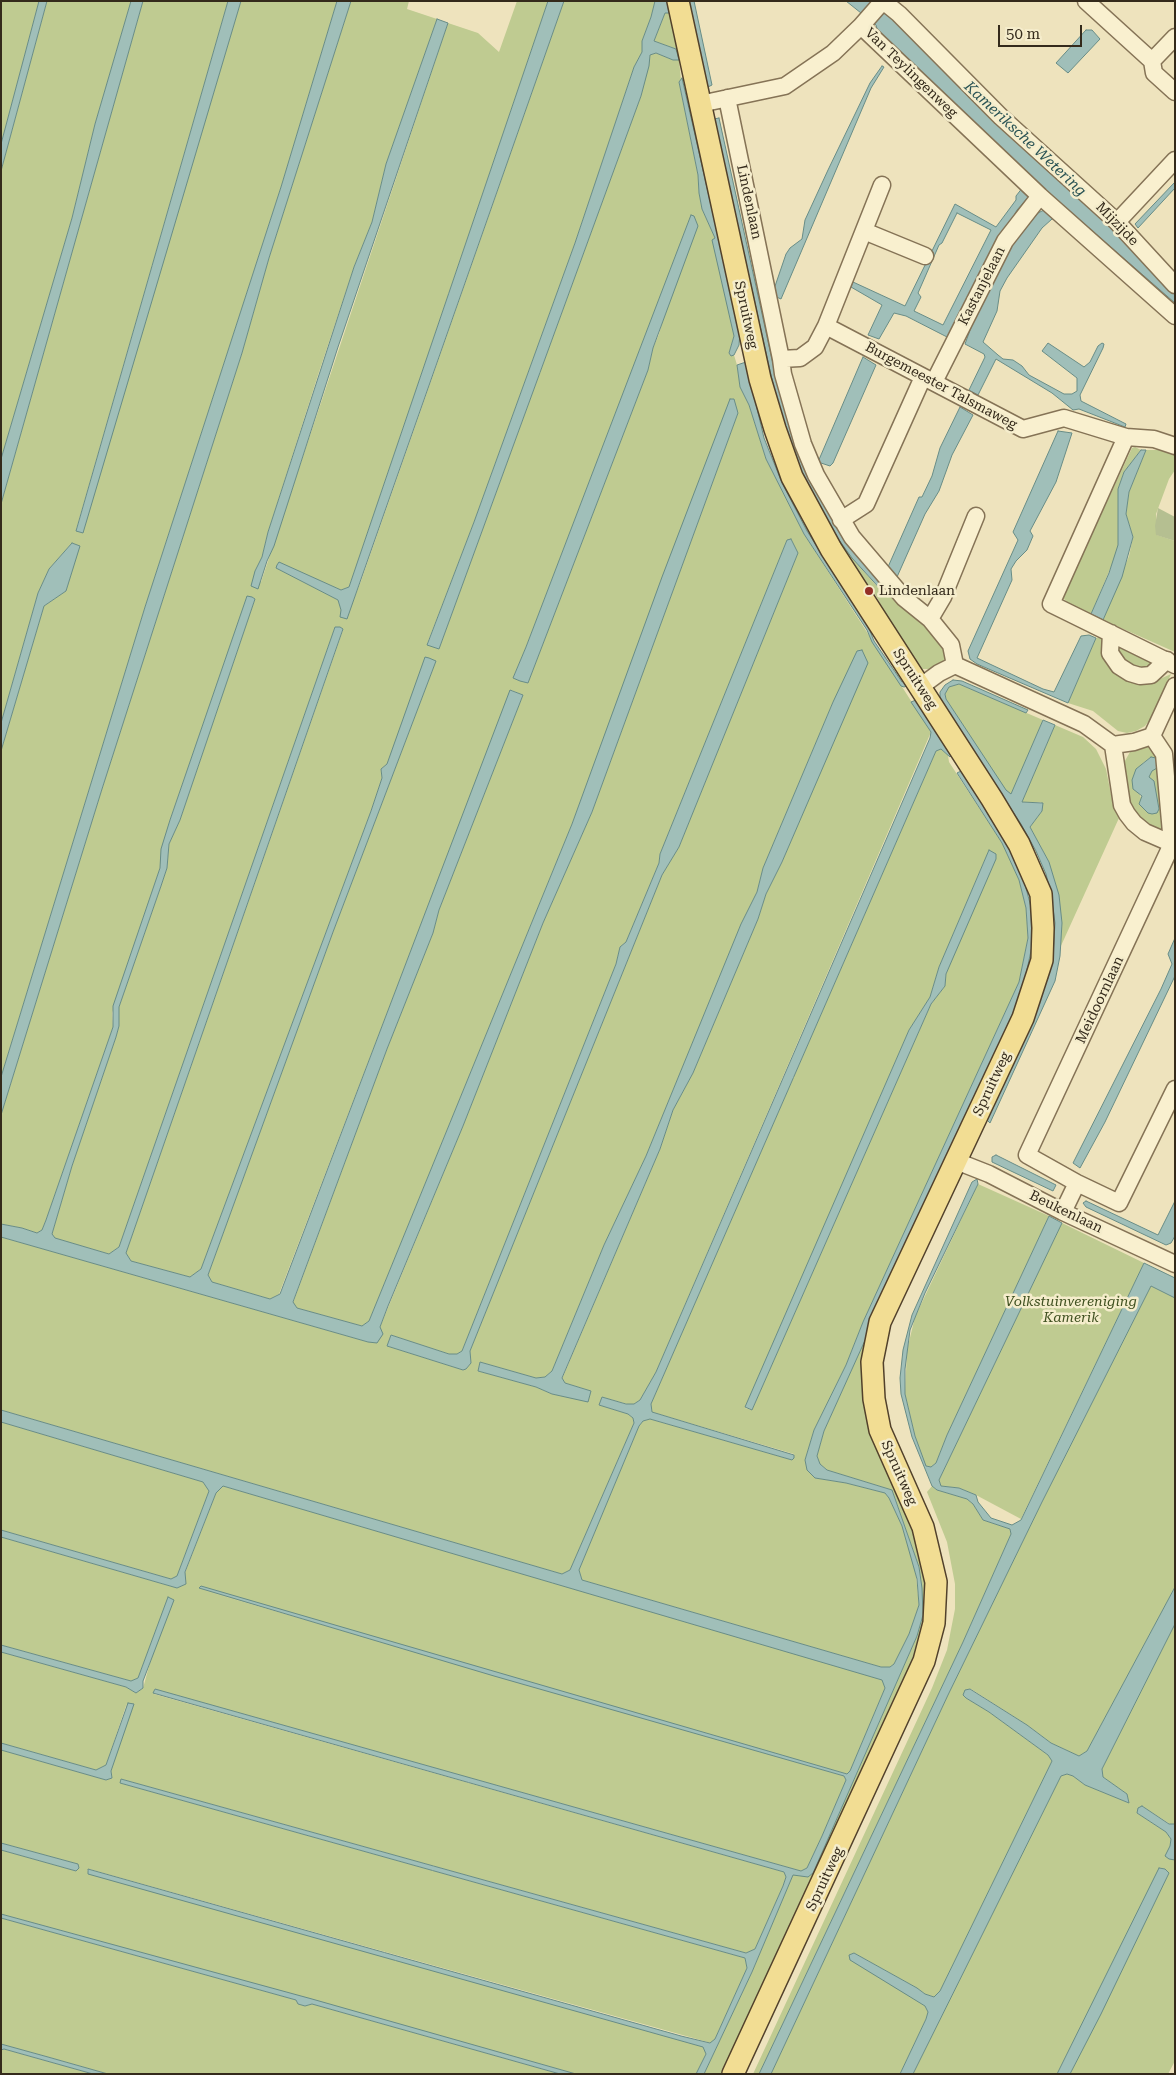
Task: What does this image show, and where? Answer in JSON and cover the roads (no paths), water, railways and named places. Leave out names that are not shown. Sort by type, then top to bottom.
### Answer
[{"type":"main road","points":[[678,1],[700,104]]},
{"type":"main road","name":"Spruitweg","points":[[700,104],[760,379],[789,469],[831,549],[1019,844],[1041,894],[1043,928],[1042,960],[1023,1018],[880,1322],[872,1362],[874,1399],[880,1430],[923,1527],[936,1582],[934,1623],[924,1661],[733,2074]]},
{"type":"street","points":[[1086,1],[1152,61],[1154,73],[1175,92]]},
{"type":"street","points":[[864,23],[882,3]]},
{"type":"street","name":"Mijzijde","points":[[882,3],[899,14],[1001,117],[1117,222],[1175,285]]},
{"type":"street","name":"Van Teylingenweg","points":[[700,104],[785,86],[833,53],[864,23],[1040,196],[1175,316]]},
{"type":"street","points":[[1152,61],[1175,37]]},
{"type":"street","name":"Lindenlaan","points":[[727,98],[781,359],[782,374],[803,444],[816,475],[841,520],[871,561],[899,592],[930,619],[951,645],[955,665]]},
{"type":"street","points":[[1117,222],[1175,160]]},
{"type":"street","points":[[781,359],[800,358],[815,347],[826,326],[882,185]]},
{"type":"street","name":"Kastanjelaan","points":[[841,520],[866,504],[928,380],[1005,241],[1040,196]]},
{"type":"street","points":[[864,231],[925,256]]},
{"type":"street","name":"Burgemeester Talsmaweg","points":[[826,326],[1023,429],[1064,418],[1126,437],[1154,440],[1175,446]]},
{"type":"street","points":[[1126,437],[1051,604],[1171,663]]},
{"type":"street","points":[[930,619],[943,597],[976,516]]},
{"type":"street","points":[[1111,633],[1110,653],[1119,666],[1130,673],[1140,676],[1151,675],[1171,663]]},
{"type":"street","points":[[920,687],[939,673],[955,665],[1084,724],[1113,745],[1134,742],[1152,736],[1175,686]]},
{"type":"street","points":[[1152,736],[1164,754],[1173,845]]},
{"type":"street","points":[[1113,745],[1122,805],[1127,814],[1145,832],[1173,845]]},
{"type":"street","name":"Meidoornlaan","points":[[1076,1183],[1027,1155],[1173,845]]},
{"type":"street","points":[[1063,1212],[1076,1183],[1119,1203],[1175,1089]]},
{"type":"street","name":"Beukenlaan","points":[[956,1161],[989,1174],[1063,1212],[1175,1264]]},
{"type":"water","points":[[39,1],[47,1],[1,171],[1,144]]},
{"type":"water","points":[[131,1],[143,1],[1,504],[1,459],[72,218],[95,124]]},
{"type":"water","points":[[228,1],[241,1],[83,533],[76,531]]},
{"type":"water","points":[[337,1],[351,1],[269,258],[242,353],[102,789],[1,1115],[1,1077],[145,607],[281,187]]},
{"type":"water","points":[[548,1],[564,1],[347,619],[340,617],[341,610],[338,600],[276,568],[277,565],[279,562],[341,590],[349,587]]},
{"type":"water","points":[[655,1],[667,1],[669,13],[665,13],[654,41],[676,49],[679,60],[673,60],[656,53],[650,55],[641,96],[439,649],[427,645],[474,522],[575,243],[634,67],[642,52],[642,41]]},
{"type":"water","points":[[688,1],[694,1],[712,85],[708,87]]},
{"type":"water","points":[[846,1],[871,1],[896,22],[1008,134],[1123,238],[1175,295],[1175,303],[1049,193],[878,32],[876,25]]},
{"type":"water","points":[[437,19],[448,23],[258,589],[251,586],[255,571],[262,557],[268,532],[354,267],[372,222],[386,164]]},
{"type":"water","points":[[1086,30],[1092,30],[1100,39],[1068,73],[1056,63]]},
{"type":"water","points":[[882,66],[884,67],[871,88],[781,299],[772,295],[786,254],[790,248],[802,239],[805,220],[828,170],[870,83]]},
{"type":"water","points":[[682,78],[740,332],[739,345],[734,355],[731,356],[729,353],[734,336],[712,240],[715,238],[702,209],[698,175],[679,82]]},
{"type":"water","points":[[719,118],[777,382],[792,435],[806,470],[886,588],[886,592],[883,592],[852,558],[824,519],[802,474],[779,411],[714,119]]},
{"type":"water","points":[[1175,182],[1175,188],[1138,228],[1135,224]]},
{"type":"water","points":[[1023,187],[1029,196],[1017,210],[949,338],[906,316],[894,313],[879,339],[868,335],[882,305],[851,287],[853,282],[905,306],[955,204],[996,227],[1016,200],[1016,196]],"holes":[[[957,213],[991,230],[943,325],[914,311],[921,297],[918,293],[939,245],[942,243]]]},
{"type":"water","points":[[1046,209],[1056,219],[1052,219],[1042,228],[1007,278],[1000,291],[997,311],[983,342],[1003,359],[1013,360],[1022,366],[1029,375],[1064,394],[1072,394],[1077,391],[1077,378],[1042,351],[1048,343],[1084,367],[1090,362],[1098,346],[1102,343],[1104,344],[1080,395],[1081,401],[1126,424],[1125,427],[1079,409],[1073,410],[1052,393],[996,359],[978,395],[969,390],[985,357],[984,354],[965,344],[977,311],[1006,252],[1038,213]]},
{"type":"water","points":[[691,215],[694,216],[698,226],[653,348],[648,370],[528,683],[520,681],[513,678]]},
{"type":"water","points":[[863,357],[876,365],[833,463],[830,466],[818,462]]},
{"type":"water","points":[[746,362],[764,438],[782,483],[807,531],[868,626],[874,641],[902,682],[904,681],[907,686],[901,686],[804,534],[766,459],[749,405],[740,387],[737,365]]},
{"type":"water","points":[[730,399],[734,399],[738,413],[592,812],[543,923],[463,1126],[388,1306],[380,1327],[383,1334],[377,1343],[1,1237],[1,1224],[37,1233],[42,1230],[46,1220],[113,1027],[113,1006],[160,868],[161,849],[170,820],[247,596],[252,597],[255,599],[180,820],[169,844],[167,868],[119,1007],[119,1026],[116,1037],[72,1166],[52,1234],[55,1238],[109,1254],[119,1247],[335,627],[340,627],[343,629],[126,1253],[131,1261],[190,1277],[201,1269],[371,811],[382,778],[381,769],[387,764],[425,657],[429,658],[436,661],[333,932],[208,1275],[212,1282],[270,1299],[280,1294],[510,690],[523,695],[439,910],[433,933],[387,1049],[293,1302],[297,1308],[362,1326],[369,1321],[572,824],[662,577]]},
{"type":"water","points":[[960,407],[973,415],[952,455],[939,491],[925,514],[897,577],[888,567],[919,497],[922,497],[932,476],[940,448]]},
{"type":"water","points":[[1058,431],[1072,433],[1056,482],[1030,531],[1033,536],[1027,550],[1011,569],[1012,580],[977,658],[1043,689],[1054,692],[1081,636],[1089,635],[1096,638],[1068,703],[977,664],[970,659],[968,651],[1018,540],[1013,532]]},
{"type":"water","points":[[1141,450],[1146,450],[1129,492],[1126,514],[1133,537],[1122,577],[1103,620],[1091,614],[1109,573],[1118,545],[1118,489],[1124,472]]},
{"type":"water","points":[[791,539],[798,553],[679,847],[662,875],[470,1351],[471,1363],[463,1370],[387,1346],[391,1335],[449,1354],[457,1354],[462,1351],[616,964],[620,947],[626,942],[787,540]]},
{"type":"water","points":[[72,543],[80,546],[66,591],[44,606],[1,751],[1,723],[38,593],[49,569]]},
{"type":"water","points":[[862,650],[868,663],[782,862],[766,894],[758,919],[693,1073],[673,1110],[660,1149],[562,1378],[565,1383],[591,1391],[588,1402],[552,1394],[536,1387],[478,1371],[480,1362],[536,1378],[545,1377],[552,1371],[604,1245],[646,1156],[741,924],[757,892],[763,868],[833,702],[857,651]]},
{"type":"water","points":[[953,680],[962,681],[1028,710],[1026,713],[959,684],[949,687],[945,694],[946,699],[1006,790],[1011,794],[1043,720],[1055,725],[1022,802],[1043,803],[1042,811],[1030,827],[1049,862],[1059,895],[1062,923],[1060,956],[1055,981],[990,1123],[985,1118],[1048,978],[1053,956],[1055,923],[1046,874],[1036,851],[1021,824],[940,701],[940,692],[945,685]]},
{"type":"water","points":[[916,700],[952,754],[950,757],[941,749],[936,751],[651,1404],[652,1412],[794,1455],[794,1458],[792,1460],[650,1419],[643,1421],[639,1426],[579,1570],[582,1580],[881,1667],[890,1667],[894,1664],[909,1634],[919,1605],[917,1579],[902,1526],[889,1498],[885,1493],[846,1483],[815,1478],[807,1470],[805,1460],[814,1430],[846,1365],[863,1322],[1019,982],[1028,938],[1026,908],[1019,880],[1002,843],[957,773],[963,770],[1007,839],[1023,877],[1031,907],[1032,946],[1022,993],[824,1431],[817,1456],[820,1464],[827,1470],[892,1490],[919,1567],[923,1615],[917,1636],[813,1873],[808,1877],[793,1875],[752,1972],[704,2074],[696,2074],[706,2054],[703,2047],[88,1874],[88,1869],[681,2036],[710,2043],[715,2039],[747,1968],[745,1958],[120,1783],[121,1779],[746,1953],[755,1949],[783,1886],[786,1877],[784,1872],[153,1693],[155,1689],[801,1871],[807,1868],[822,1836],[846,1780],[844,1776],[494,1676],[199,1588],[201,1586],[847,1774],[850,1771],[885,1688],[882,1680],[223,1486],[216,1493],[185,1572],[186,1584],[177,1588],[1,1537],[1,1530],[171,1579],[177,1576],[209,1491],[203,1482],[1,1422],[1,1410],[562,1574],[570,1570],[634,1423],[633,1418],[628,1414],[599,1405],[602,1397],[626,1404],[634,1404],[640,1400],[656,1372],[930,738],[931,732],[911,702]]},
{"type":"water","points":[[1151,757],[1156,758],[1157,762],[1157,768],[1152,771],[1149,777],[1154,781],[1159,809],[1157,813],[1152,814],[1148,813],[1139,804],[1142,796],[1133,789],[1132,780],[1136,769]]},
{"type":"water","points":[[989,850],[996,854],[996,859],[946,974],[945,986],[931,1004],[752,1410],[745,1407],[909,1030],[930,997],[939,967]]},
{"type":"water","points":[[1175,938],[1175,976],[1105,1122],[1080,1168],[1073,1163],[1161,989],[1172,964],[1168,954]]},
{"type":"water","points":[[996,1155],[1056,1185],[1053,1191],[992,1162],[992,1157]]},
{"type":"water","points":[[977,1179],[978,1184],[925,1293],[910,1330],[905,1369],[905,1394],[915,1436],[926,1466],[931,1467],[936,1463],[947,1435],[1049,1216],[1062,1223],[939,1480],[941,1486],[959,1488],[976,1495],[978,1502],[991,1518],[1012,1525],[1021,1520],[1144,1263],[1175,1278],[1175,1298],[1151,1286],[1042,1502],[948,1695],[771,2074],[759,2074],[963,1642],[1011,1534],[1010,1529],[983,1520],[973,1504],[967,1499],[937,1490],[932,1486],[912,1437],[901,1394],[900,1378],[903,1350],[912,1315],[972,1182]]},
{"type":"water","points":[[1086,1201],[1158,1235],[1175,1201],[1175,1236],[1171,1243],[1166,1245],[1086,1207],[1083,1203]]},
{"type":"water","points":[[1175,1587],[1175,1624],[1102,1769],[1103,1777],[1127,1794],[1129,1803],[1085,1785],[1073,1776],[1067,1774],[1061,1776],[913,2074],[900,2074],[928,2012],[925,2006],[850,1960],[849,1955],[854,1953],[925,1994],[934,1997],[940,1991],[1052,1761],[1048,1755],[989,1712],[966,1698],[963,1695],[965,1690],[970,1689],[1027,1725],[1051,1743],[1079,1756],[1087,1751]]},
{"type":"water","points":[[168,1597],[174,1600],[143,1681],[143,1688],[136,1693],[126,1687],[1,1652],[1,1645],[131,1681],[138,1678]]},
{"type":"water","points":[[128,1703],[134,1704],[111,1771],[112,1778],[106,1780],[1,1750],[1,1743],[96,1770],[106,1765]]},
{"type":"water","points":[[1142,1806],[1169,1824],[1175,1824],[1175,1860],[1165,1856],[1171,1839],[1166,1832],[1137,1813],[1138,1808]]},
{"type":"water","points":[[1,1843],[78,1864],[79,1868],[76,1871],[1,1850]]},
{"type":"water","points":[[1159,1868],[1165,1869],[1169,1873],[1101,2014],[1070,2074],[1057,2074]]},
{"type":"water","points":[[1,1914],[576,2074],[560,2074],[312,2004],[305,2006],[298,2004],[296,2000],[1,1918]]},
{"type":"water","points":[[1,2044],[108,2074],[93,2074],[4,2049],[1,2050]]},
{"type":"place","name":"Lindenlaan","points":[[869,591]]},
{"type":"water label","name":"Kameriksche Wetering","points":[[1025,139]]},
{"type":"park label","name":"Volkstuinvereniging Kamerik","points":[[1071,1310]]}]
